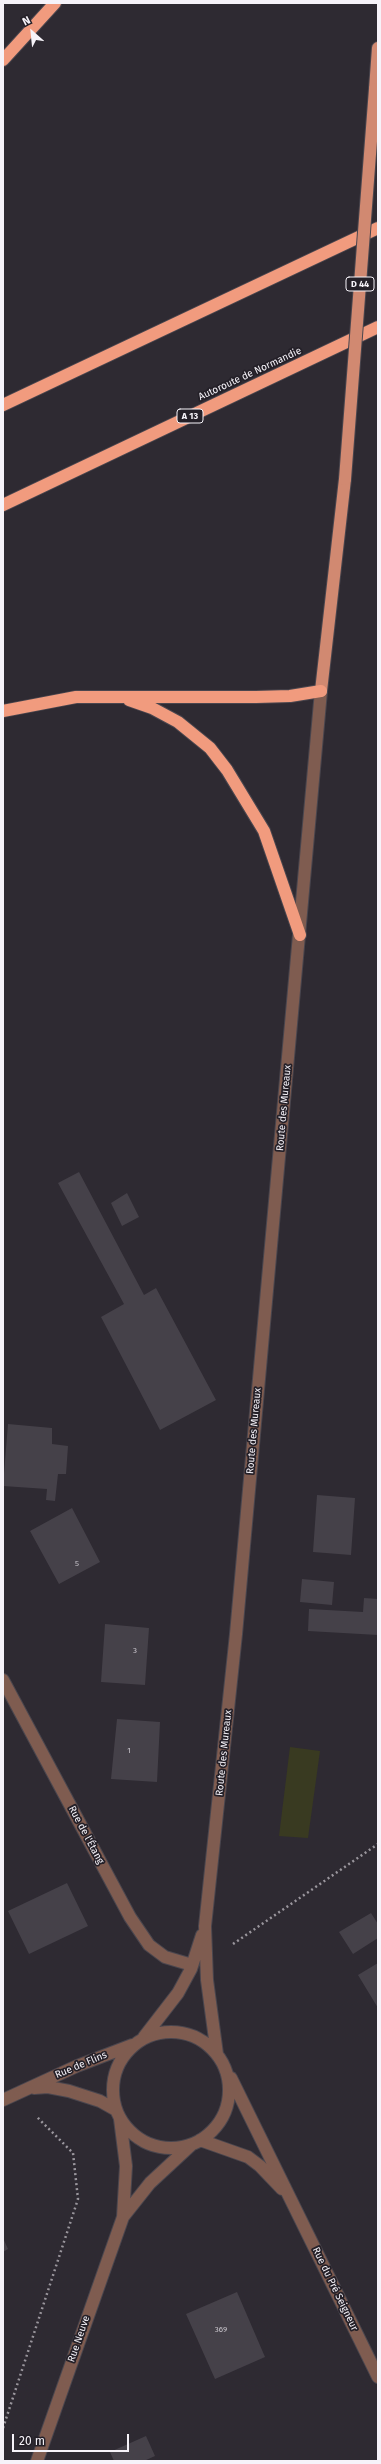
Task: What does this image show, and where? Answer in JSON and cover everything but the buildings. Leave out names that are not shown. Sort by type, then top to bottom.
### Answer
[{"type":"highway","points":[[3,60],[55,3]]},
{"type":"highway","points":[[3,405],[378,228]]},
{"type":"highway","name":"Autoroute de Normandie","points":[[3,505],[378,327]]},
{"type":"highway","points":[[3,711],[76,697],[256,697],[290,696],[321,691]]},
{"type":"highway","points":[[118,696],[152,708],[178,722],[210,748],[227,770],[264,831],[300,935]]},
{"type":"main road","name":"D 44","points":[[321,691],[344,479],[378,48]]},
{"type":"street","name":"D 44","points":[[300,935],[321,691]]},
{"type":"street","name":"Route des Mureaux","points":[[217,2054],[209,2002],[205,1926],[236,1634],[300,935]]},
{"type":"street","name":"Rue de l'Étang","points":[[3,1680],[130,1917],[149,1945],[165,1957],[192,1965]]},
{"type":"street","name":"Route des Mureaux","points":[[138,2042],[169,2007],[192,1965],[205,1926]]},
{"type":"street","points":[[170,2031],[188,2034],[204,2041],[217,2054],[226,2070],[230,2088],[228,2106],[220,2123],[195,2142],[173,2148],[154,2146],[138,2138],[118,2114],[113,2092],[115,2074],[123,2056],[138,2042],[152,2034],[170,2031]]},
{"type":"street","name":"Rue de Flins","points":[[3,2100],[77,2066],[138,2042]]},
{"type":"street","name":"Rue du Pré Seigneur","points":[[226,2070],[378,2377]]},
{"type":"street","name":"Rue de Flins","points":[[27,2089],[48,2087],[69,2091],[100,2101],[118,2114]]},
{"type":"street","name":"Rue Neuve","points":[[37,2461],[123,2216],[126,2166],[118,2114]]},
{"type":"street","name":"Rue Neuve","points":[[123,2216],[150,2183],[195,2142]]},
{"type":"street","name":"Rue du Pré Seigneur","points":[[195,2142],[248,2157],[270,2176],[292,2201]]},
{"type":"path","points":[[206,1948],[224,1948],[234,1943],[378,1844]]},
{"type":"path","points":[[3,2428],[78,2199],[73,2153],[34,2114]]},
{"type":"green space","points":[[290,1747],[320,1751],[308,1838],[279,1836]]}]
